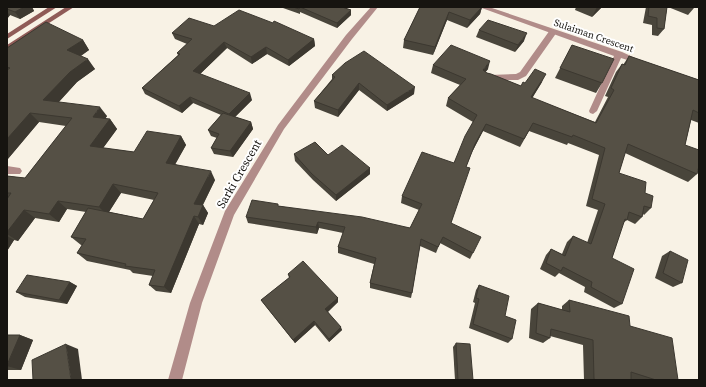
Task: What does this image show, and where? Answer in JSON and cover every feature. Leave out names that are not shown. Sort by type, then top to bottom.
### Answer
[{"type":"main road","points":[[7,37],[54,7]]},
{"type":"main road","points":[[7,48],[71,7]]},
{"type":"street","name":"Sarki Crescent","points":[[175,380],[196,303],[229,214],[281,127],[349,37],[375,7]]},
{"type":"street","name":"Sulaiman Crescent","points":[[482,7],[648,64]]},
{"type":"street","points":[[488,78],[518,77],[523,74],[553,32]]},
{"type":"street","points":[[593,111],[619,54]]},
{"type":"building","points":[[7,7],[24,7],[15,12],[7,9]]},
{"type":"building","points":[[300,7],[342,7],[351,10],[337,23]]},
{"type":"building","points":[[420,7],[482,7],[470,20],[449,12],[435,47],[404,40]]},
{"type":"building","points":[[649,7],[667,7],[664,29],[657,28],[657,18],[648,16]]},
{"type":"building","points":[[239,10],[273,23],[274,21],[314,39],[288,60],[266,47],[251,57],[224,42],[193,71],[250,93],[229,114],[190,97],[179,106],[142,88],[180,54],[177,53],[192,39],[172,33],[189,18],[214,26]]},
{"type":"building","points":[[488,20],[527,33],[518,45],[479,30]]},
{"type":"building","points":[[46,22],[83,40],[67,50],[88,59],[70,72],[43,100],[100,107],[93,117],[110,119],[90,146],[134,152],[147,131],[181,136],[166,163],[211,171],[194,204],[203,205],[198,217],[194,216],[164,287],[149,285],[155,270],[125,266],[126,264],[77,253],[86,239],[71,237],[88,208],[143,219],[158,193],[113,184],[99,207],[58,201],[49,214],[24,210],[7,232],[7,199],[11,193],[7,193],[7,176],[25,178],[72,118],[30,113],[7,139],[7,70],[10,68],[7,67],[7,48]]},
{"type":"building","points":[[451,45],[490,61],[483,70],[487,73],[521,86],[535,69],[546,74],[531,97],[596,123],[614,90],[611,88],[622,64],[625,65],[629,56],[699,80],[699,113],[693,110],[685,145],[699,150],[699,166],[697,174],[628,144],[619,173],[646,182],[645,193],[653,196],[651,208],[644,206],[642,217],[629,212],[627,220],[625,219],[612,258],[634,269],[622,304],[591,287],[592,282],[563,267],[561,271],[546,263],[551,249],[565,256],[573,236],[591,244],[605,204],[592,199],[605,148],[573,135],[572,137],[533,123],[524,139],[486,124],[475,144],[466,167],[470,168],[451,223],[481,237],[473,253],[443,237],[438,247],[421,239],[412,293],[370,283],[376,258],[338,247],[345,227],[318,222],[316,227],[246,217],[252,200],[278,204],[278,206],[362,217],[410,228],[422,204],[402,196],[422,152],[454,163],[465,136],[477,115],[448,98],[466,79],[433,65]]},
{"type":"building","points":[[572,45],[614,59],[602,83],[560,68]]},
{"type":"building","points":[[364,51],[415,87],[387,105],[359,83],[338,110],[314,101],[335,77],[332,75],[345,63]]},
{"type":"building","points":[[223,113],[251,122],[230,151],[211,148],[219,134],[208,130]]},
{"type":"building","points":[[315,142],[328,155],[342,145],[370,168],[336,195],[312,174],[294,154]]},
{"type":"building","points":[[670,251],[688,260],[682,283],[663,273]]},
{"type":"building","points":[[303,261],[338,298],[325,309],[341,327],[329,339],[314,321],[293,340],[261,300],[290,277],[288,274]]},
{"type":"building","points":[[27,275],[70,282],[59,300],[16,292]]},
{"type":"building","points":[[479,285],[509,296],[505,316],[516,320],[512,339],[473,324],[479,299],[476,298]]},
{"type":"building","points":[[569,300],[629,316],[630,326],[672,338],[678,380],[656,380],[631,372],[631,380],[594,379],[593,340],[551,329],[550,338],[536,333],[538,303],[570,312]]},
{"type":"building","points":[[7,335],[20,335],[7,365]]},
{"type":"building","points":[[456,343],[470,344],[473,380],[458,380]]},
{"type":"building","points":[[66,344],[71,380],[33,380],[32,360]]}]
